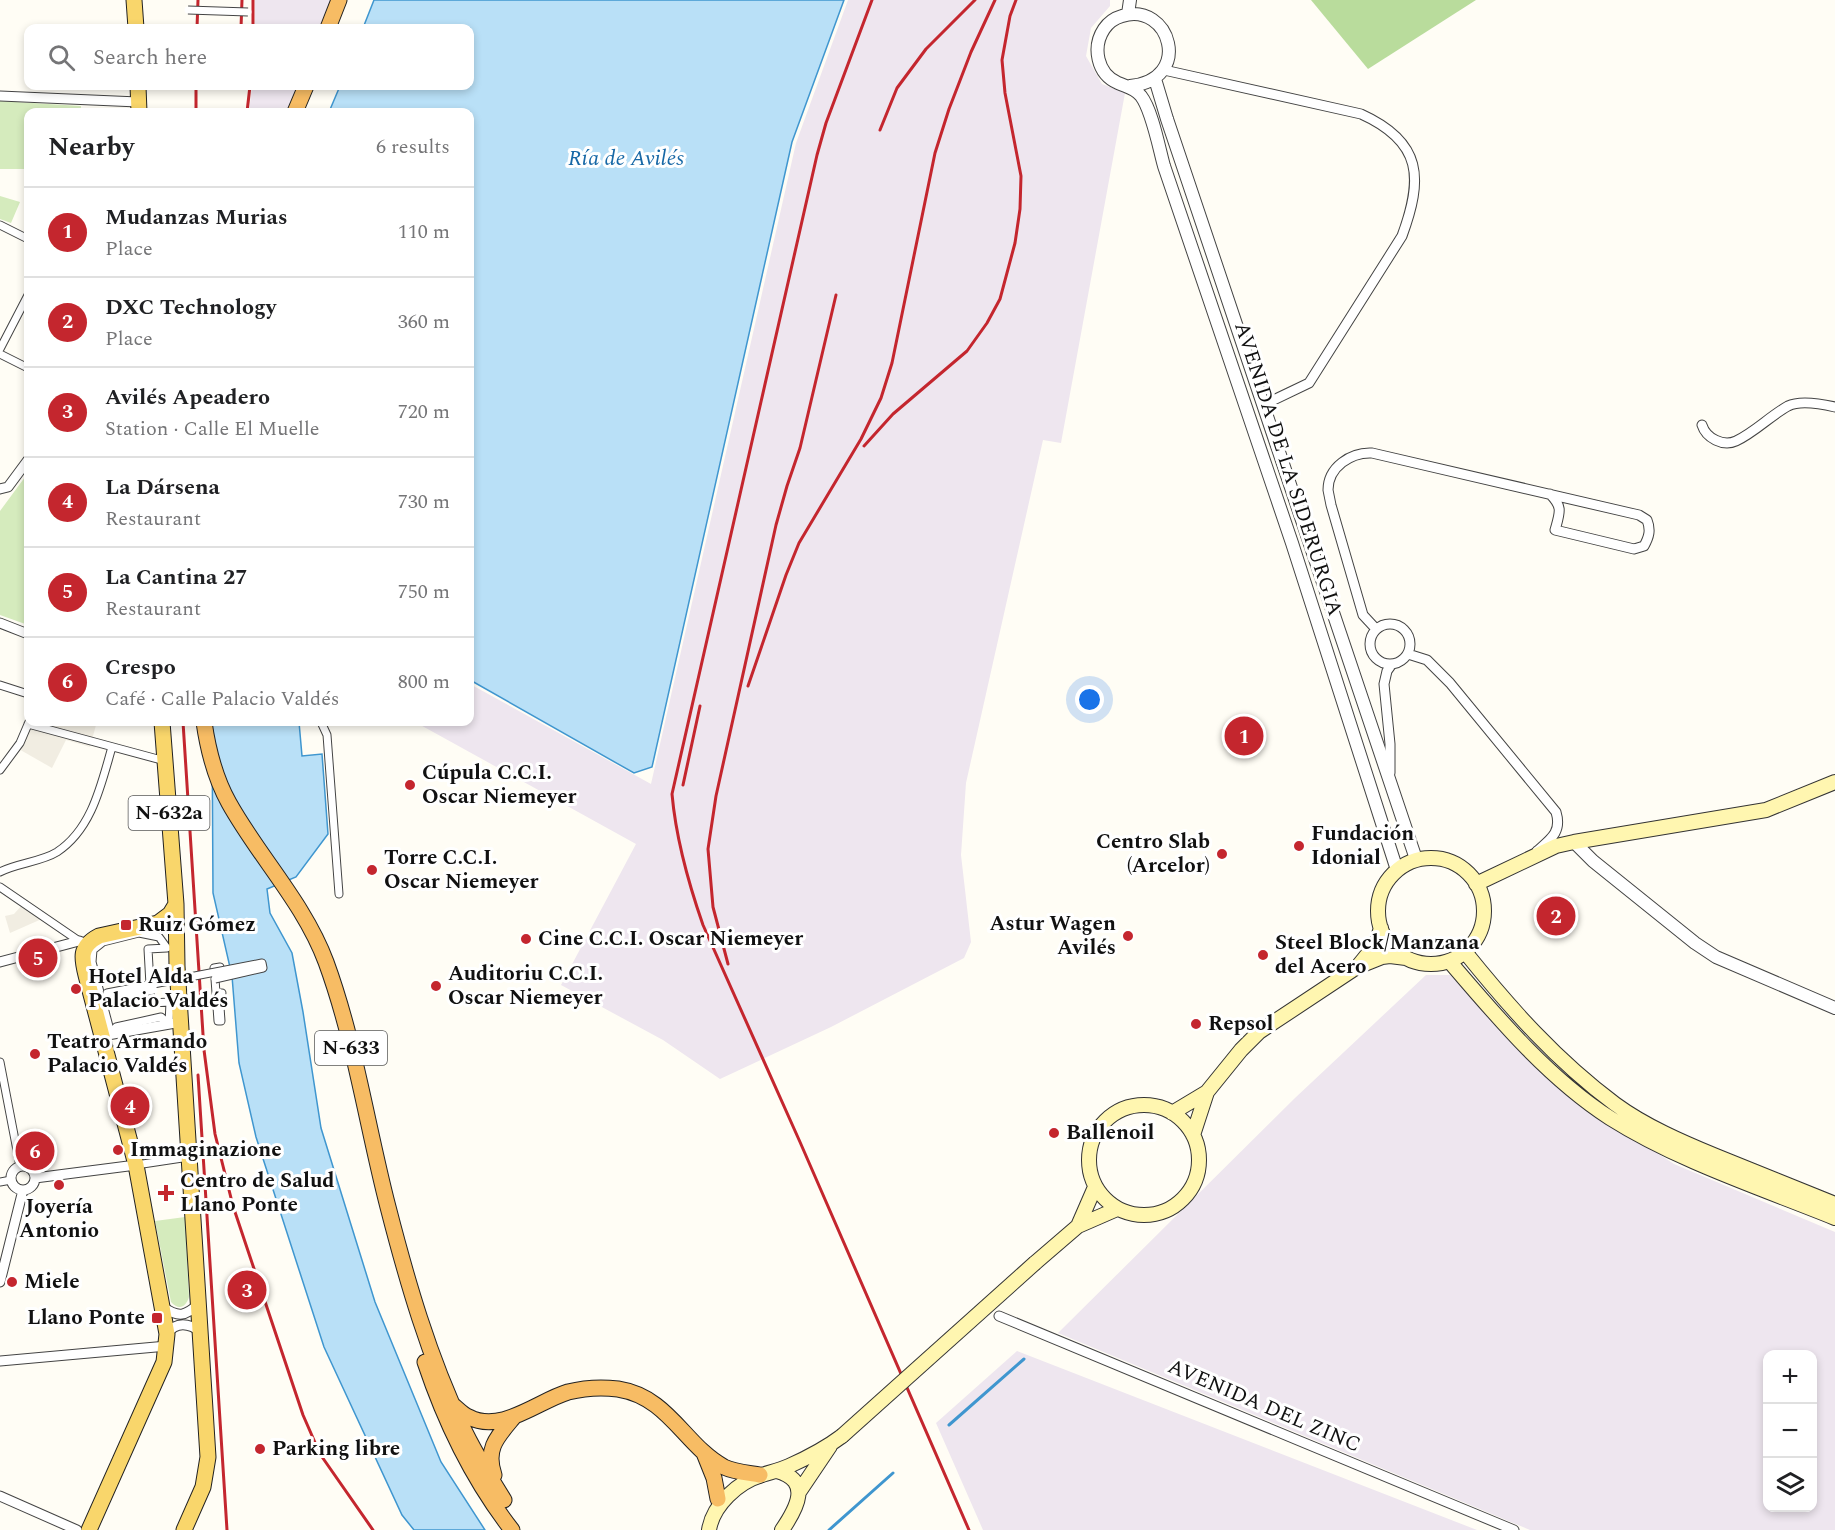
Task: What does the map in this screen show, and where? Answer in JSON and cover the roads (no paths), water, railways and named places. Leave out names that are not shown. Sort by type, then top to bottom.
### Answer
[{"type":"highway","points":[[330,24],[339,0]]},
{"type":"highway","points":[[297,108],[304,90]]},
{"type":"highway","name":"N-633","points":[[205,726],[214,770],[229,803],[290,896],[325,958],[344,1019],[388,1208]]},
{"type":"highway","points":[[388,1208],[390,1231],[414,1329],[448,1424],[483,1488],[512,1530]]},
{"type":"highway","points":[[388,1208],[441,1377],[470,1442],[524,1530]]},
{"type":"highway","points":[[427,1368],[461,1435],[470,1442],[495,1440]]},
{"type":"highway","points":[[453,1405],[466,1416],[488,1421],[513,1418],[568,1393],[592,1388],[617,1389],[645,1398],[672,1417],[702,1450],[725,1467],[760,1475]]},
{"type":"highway","points":[[504,1500],[490,1464],[490,1452],[495,1440],[513,1418]]},
{"type":"highway","points":[[488,1421],[470,1442],[470,1453],[512,1530]]},
{"type":"highway","points":[[702,1450],[714,1478],[718,1499]]},
{"type":"main road","points":[[134,0],[136,24]]},
{"type":"main road","points":[[138,90],[138,107]]},
{"type":"main road","name":"N-632a","points":[[162,726],[176,904]]},
{"type":"main road","points":[[1476,884],[1556,846],[1766,810],[1835,782]]},
{"type":"main road","points":[[1431,859],[1448,862],[1464,870],[1476,884],[1482,898],[1484,913],[1482,927],[1465,952],[1450,962],[1427,964],[1407,958],[1390,944],[1382,928],[1379,903],[1383,888],[1397,870],[1416,860],[1431,859]]},
{"type":"main road","points":[[89,1530],[164,1362],[167,1340],[163,1307],[136,1165],[107,1035],[83,960],[83,943],[99,936],[158,923],[170,914],[176,904]]},
{"type":"main road","points":[[176,904],[175,1023],[189,1157],[208,1457],[203,1486],[184,1530]]},
{"type":"main road","points":[[147,926],[166,936],[171,943],[177,966]]},
{"type":"main road","points":[[1357,967],[1376,944],[1382,928]]},
{"type":"main road","points":[[1465,952],[1534,1034],[1575,1072],[1617,1105],[1684,1142],[1835,1204]]},
{"type":"main road","points":[[1172,1113],[1207,1092],[1259,1032],[1357,967],[1382,957],[1407,958]]},
{"type":"main road","points":[[1450,962],[1489,1008],[1524,1044],[1567,1085],[1610,1117],[1678,1155],[1835,1218]]},
{"type":"main road","points":[[1193,1135],[1207,1092]]},
{"type":"main road","points":[[1152,1106],[1172,1113],[1183,1121],[1193,1135],[1198,1151],[1199,1167],[1196,1178],[1189,1193],[1177,1204],[1161,1213],[1142,1215],[1117,1209],[1095,1187],[1089,1169],[1089,1151],[1094,1136],[1103,1123],[1115,1113],[1130,1107],[1152,1106]]},
{"type":"main road","points":[[1078,1226],[1095,1187]]},
{"type":"main road","points":[[782,1530],[794,1508],[799,1492],[837,1440],[1078,1226],[1117,1209]]},
{"type":"main road","points":[[709,1530],[714,1516],[727,1496],[741,1486],[760,1475],[777,1471],[837,1440]]},
{"type":"main road","points":[[777,1471],[796,1481],[799,1492]]},
{"type":"street","points":[[1128,14],[1130,0]]},
{"type":"street","points":[[188,10],[248,12]]},
{"type":"street","points":[[1128,14],[1142,15],[1155,21],[1164,31],[1169,44],[1169,57],[1160,75],[1143,85],[1130,86],[1117,83],[1107,75],[1100,64],[1097,51],[1099,38],[1106,26],[1116,18],[1128,14]]},
{"type":"street","points":[[1160,75],[1361,114],[1378,122],[1393,134],[1405,148],[1414,165],[1415,188],[1412,209],[1402,236],[1309,383],[1263,405]]},
{"type":"street","name":"AVENIDA DE LA SIDERURGIA","points":[[1160,75],[1158,93],[1416,860]]},
{"type":"street","name":"AVENIDA DE LA SIDERURGIA","points":[[1130,86],[1142,97],[1150,117],[1164,166],[1292,543],[1397,870]]},
{"type":"street","points":[[0,96],[138,107]]},
{"type":"street","points":[[0,225],[24,237]]},
{"type":"street","points":[[0,349],[24,303]]},
{"type":"street","points":[[0,354],[24,366]]},
{"type":"street","points":[[1702,425],[1710,438],[1721,442],[1735,442],[1790,405],[1819,403],[1835,407]]},
{"type":"street","points":[[1376,629],[1363,615],[1331,505],[1328,490],[1330,481],[1340,464],[1358,454],[1372,453],[1550,494],[1639,515],[1647,520],[1650,529],[1648,539],[1644,546],[1634,549],[1555,530],[1560,511],[1558,502],[1550,494]]},
{"type":"street","points":[[4,488],[24,465]]},
{"type":"street","points":[[0,623],[24,632]]},
{"type":"street","points":[[1384,624],[1394,624],[1403,628],[1409,635],[1408,654],[1401,661],[1392,664],[1382,662],[1374,656],[1370,647],[1371,638],[1376,629],[1384,624]]},
{"type":"street","points":[[1408,654],[1427,660],[1450,683],[1556,812],[1559,822],[1556,833],[1521,863]]},
{"type":"street","points":[[1390,782],[1390,744],[1384,684],[1387,671],[1392,664]]},
{"type":"street","points":[[0,685],[24,693]]},
{"type":"street","points":[[0,770],[20,743],[27,726]]},
{"type":"street","points":[[38,726],[165,761]]},
{"type":"street","points":[[323,726],[327,735],[339,894]]},
{"type":"street","points":[[0,872],[56,852],[79,831],[95,804],[112,747]]},
{"type":"street","points":[[1574,842],[1593,861],[1709,952],[1744,970],[1835,1008]]},
{"type":"street","points":[[0,887],[83,943]]},
{"type":"street","points":[[140,933],[159,937],[167,948],[147,949],[151,1004],[170,1002],[175,1023],[107,1035],[92,962],[93,950],[103,942],[140,933]]},
{"type":"street","points":[[0,962],[83,943]]},
{"type":"street","points":[[154,989],[108,999],[107,993],[262,963],[263,968],[215,979],[218,1021],[221,1021],[219,993],[222,993]]},
{"type":"street","points":[[0,1062],[20,1166]]},
{"type":"street","points":[[35,1178],[189,1157]]},
{"type":"street","points":[[20,1166],[29,1167],[35,1178],[31,1188],[24,1190],[14,1186],[11,1180],[13,1171],[20,1166]]},
{"type":"street","points":[[0,1182],[11,1180]]},
{"type":"street","points":[[0,1282],[24,1190]]},
{"type":"street","points":[[163,1307],[171,1313],[181,1315],[199,1304]]},
{"type":"street","name":"AVENIDA DEL ZINC","points":[[999,1316],[1514,1530]]},
{"type":"street","points":[[0,1361],[167,1340],[171,1328],[177,1325],[186,1324],[201,1332]]},
{"type":"street","points":[[0,1496],[78,1530]]},
{"type":"water","name":"Ría de Avilés","points":[[374,0],[844,0],[792,142],[652,767],[634,773],[474,682],[474,108],[331,108],[338,90],[474,90],[474,24],[365,24]]},
{"type":"water","points":[[212,726],[299,726],[302,756],[322,754],[328,834],[296,877],[267,889],[270,913],[292,953],[321,1128],[375,1302],[441,1462],[485,1530],[414,1530],[402,1515],[324,1347],[256,1137],[239,1063],[232,976],[213,893]]},
{"type":"waterway","points":[[949,1425],[1024,1359]]},
{"type":"waterway","points":[[829,1530],[893,1473]]},
{"type":"railway","points":[[197,24],[198,0]]},
{"type":"railway","points":[[241,24],[242,0]]},
{"type":"railway","points":[[253,0],[253,24]]},
{"type":"railway","points":[[872,0],[826,123],[817,155],[672,794],[683,860],[703,925],[969,1530]]},
{"type":"railway","points":[[880,130],[897,88],[926,49],[975,0]]},
{"type":"railway","points":[[748,686],[799,543],[861,439],[881,398],[892,363],[935,153],[971,52],[995,0]]},
{"type":"railway","points":[[864,446],[893,414],[967,351],[987,323],[1000,299],[1015,243],[1020,209],[1021,176],[1005,93],[1002,60],[1010,16],[1016,0]]},
{"type":"railway","points":[[196,90],[196,108]]},
{"type":"railway","points":[[247,108],[250,90]]},
{"type":"railway","points":[[728,964],[713,907],[708,849],[716,796],[776,525],[800,448],[836,295]]},
{"type":"railway","points":[[683,785],[700,706]]},
{"type":"railway","points":[[183,726],[204,1050],[215,1134],[233,1206],[303,1415],[320,1454],[373,1530]]},
{"type":"railway","points":[[198,1075],[227,1530]]},
{"type":"place","name":"Mudanzas Murias","points":[[1244,736]]},
{"type":"place","name":"Cúpula C.C.I. Oscar Niemeyer","points":[[410,785]]},
{"type":"place","name":"Fundación Idonial","points":[[1299,846]]},
{"type":"place","name":"Centro Slab (Arcelor)","points":[[1222,854]]},
{"type":"place","name":"Torre C.C.I. Oscar Niemeyer","points":[[372,870]]},
{"type":"place","name":"DXC Technology","points":[[1556,916]]},
{"type":"place","name":"Ruiz Gómez","points":[[126,925]]},
{"type":"place","name":"Astur Wagen Avilés","points":[[1128,936]]},
{"type":"place","name":"Cine C.C.I. Oscar Niemeyer","points":[[526,939]]},
{"type":"place","name":"Steel Block/Manzana del Acero","points":[[1263,955]]},
{"type":"place","name":"La Cantina 27","points":[[38,958]]},
{"type":"place","name":"Auditoriu C.C.I. Oscar Niemeyer","points":[[436,986]]},
{"type":"place","name":"Hotel Alda Palacio Valdés","points":[[76,989]]},
{"type":"place","name":"Repsol","points":[[1196,1024]]},
{"type":"place","name":"Teatro Armando Palacio Valdés","points":[[35,1054]]},
{"type":"place","name":"La Dársena","points":[[130,1106]]},
{"type":"place","name":"Ballenoil","points":[[1054,1133]]},
{"type":"place","name":"Immaginazione","points":[[118,1150]]},
{"type":"place","name":"Crespo","points":[[35,1151]]},
{"type":"place","name":"Joyería Antonio","points":[[59,1185]]},
{"type":"place","name":"Centro de Salud Llano Ponte","points":[[166,1193]]},
{"type":"place","name":"Miele","points":[[12,1282]]},
{"type":"place","name":"Avilés Apeadero","points":[[247,1290]]},
{"type":"place","name":"Llano Ponte","points":[[157,1318]]},
{"type":"place","name":"Parking libre","points":[[260,1449]]}]
